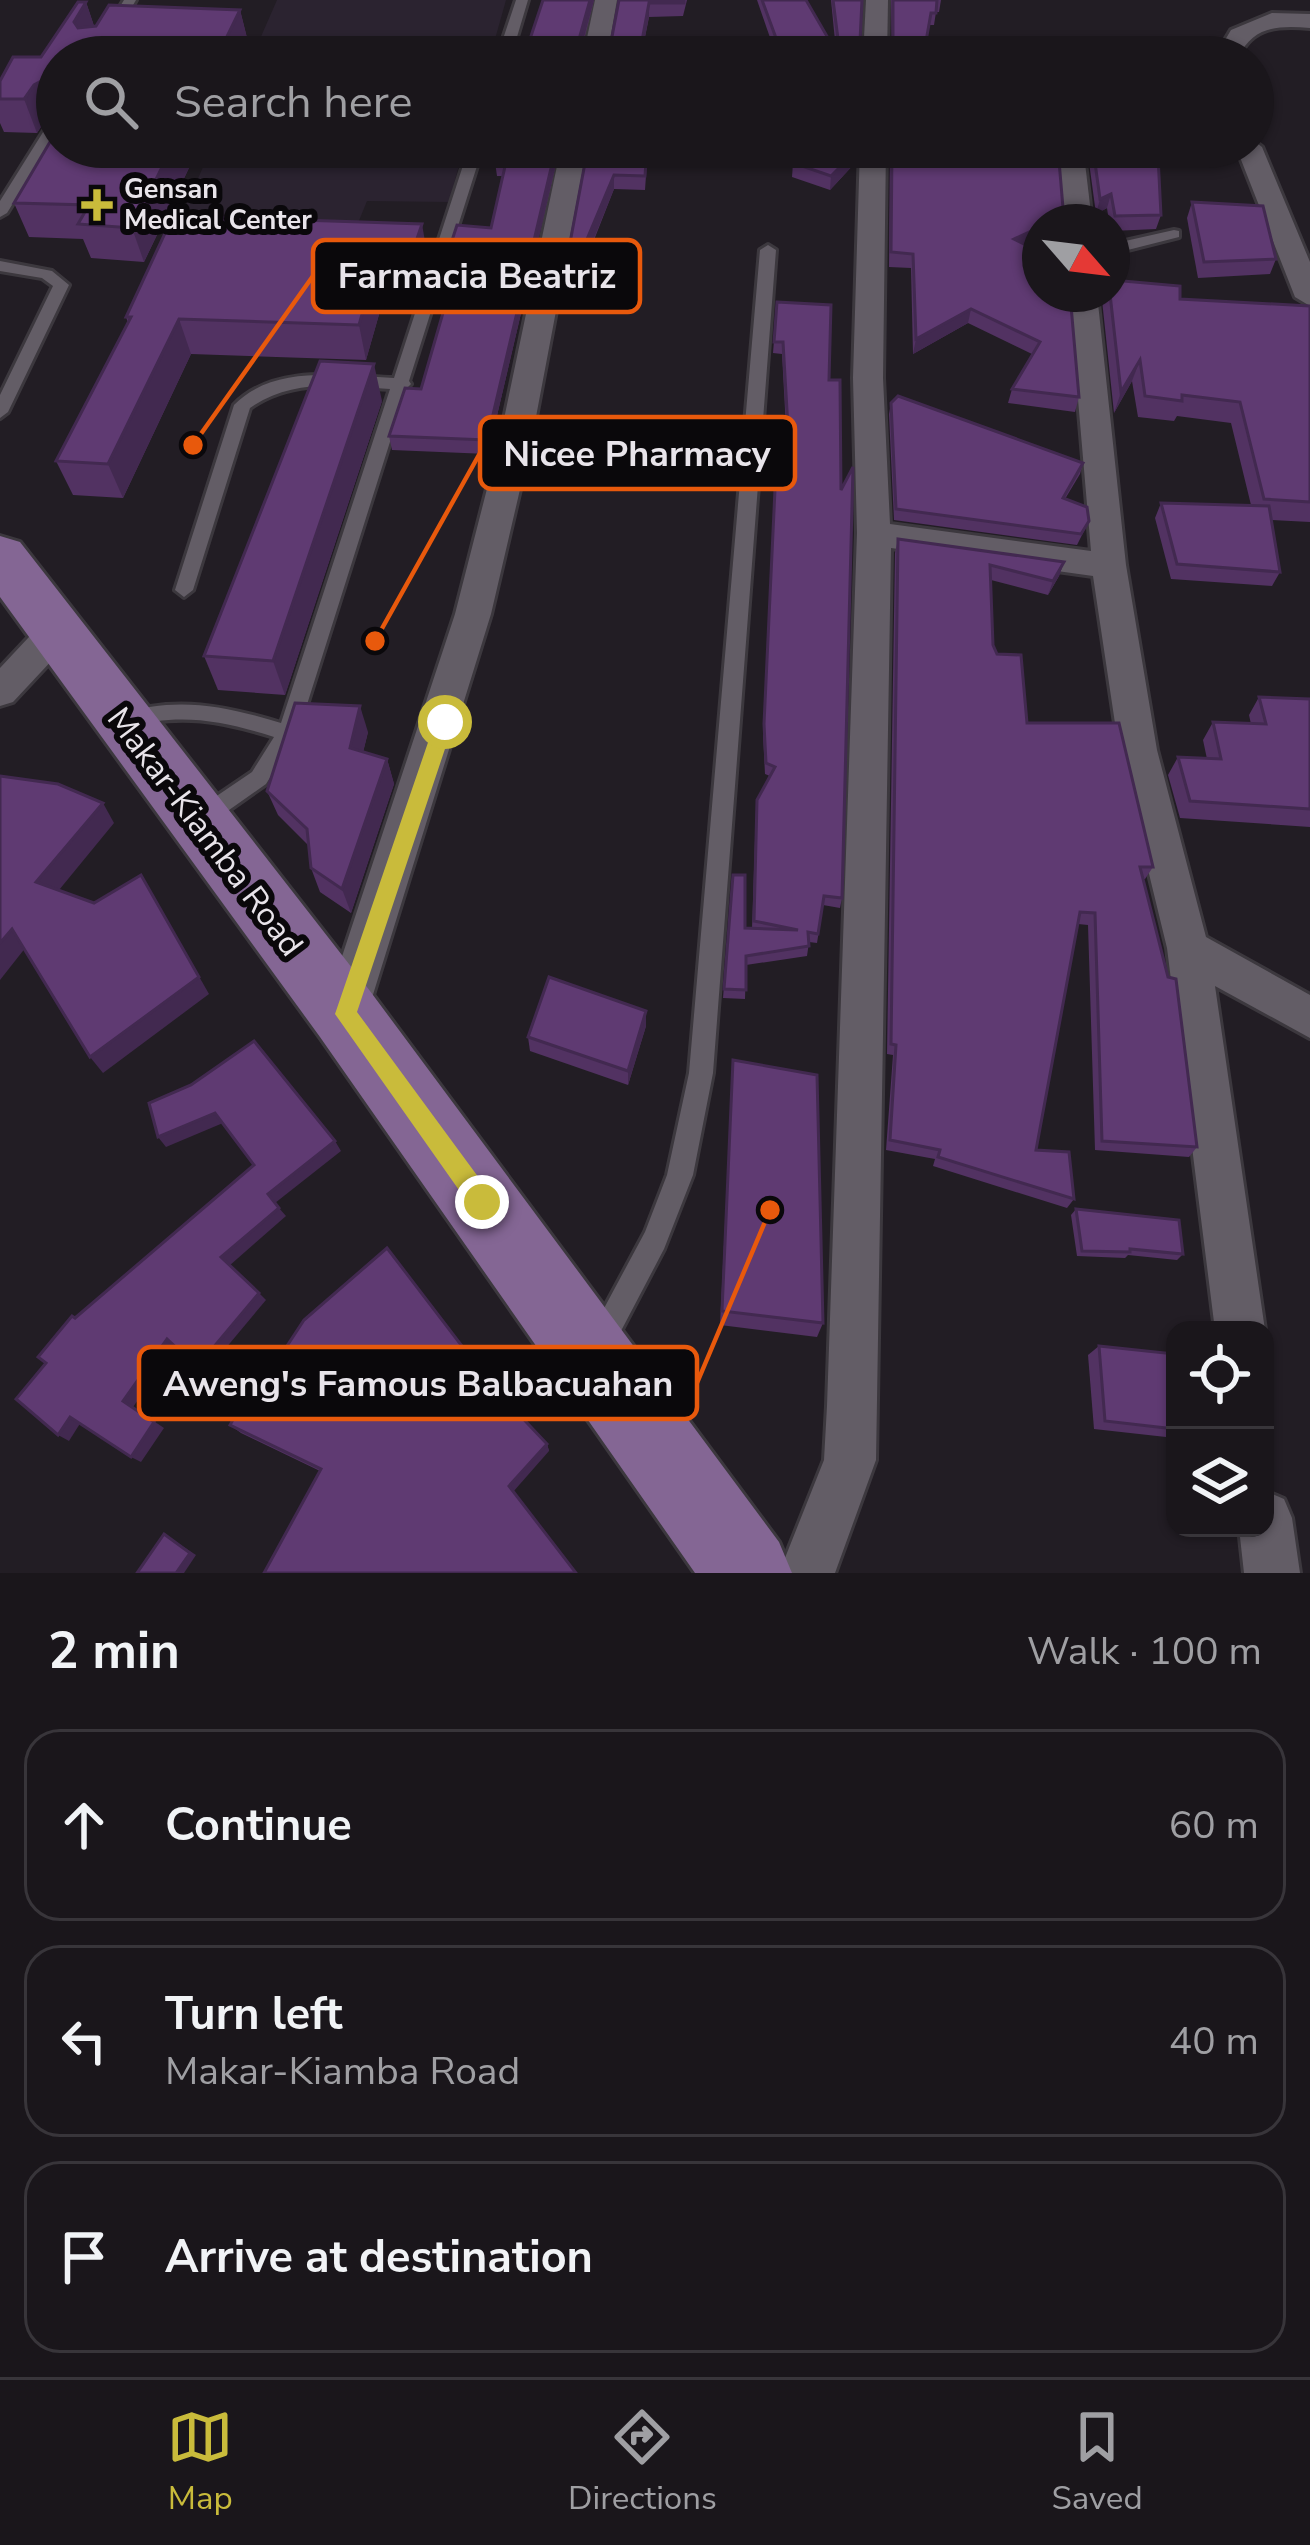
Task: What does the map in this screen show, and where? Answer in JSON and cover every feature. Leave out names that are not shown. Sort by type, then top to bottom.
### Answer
[{"type":"main road","name":"Makar-Kiamba Road","points":[[0,556],[346,1014],[748,1573]]},
{"type":"street","points":[[599,36],[606,0]]},
{"type":"street","points":[[876,36],[877,0]]},
{"type":"street","points":[[1237,36],[1273,19],[1310,21]]},
{"type":"street","points":[[346,1014],[445,722],[508,477],[550,233],[568,168]]},
{"type":"street","points":[[807,1573],[850,1460],[874,532],[868,378],[872,168]]},
{"type":"street","points":[[1073,168],[1076,204]]},
{"type":"street","points":[[1258,168],[1310,297]]},
{"type":"street","points":[[1085,312],[1108,565],[1138,750],[1188,948],[1239,1321]]},
{"type":"street","points":[[874,532],[993,553],[1108,565]]},
{"type":"street","points":[[0,692],[56,632]]},
{"type":"street","points":[[1188,948],[1310,1018]]},
{"type":"street","points":[[1268,1537],[1273,1573]]},
{"type":"lane","points":[[109,36],[130,0]]},
{"type":"lane","points":[[511,36],[522,0]]},
{"type":"lane","points":[[0,213],[36,155]]},
{"type":"lane","points":[[198,820],[236,799],[259,778],[288,733],[469,168]]},
{"type":"lane","points":[[1130,245],[1174,234]]},
{"type":"lane","points":[[421,245],[443,247]]},
{"type":"lane","points":[[592,1356],[655,1240],[680,1175],[701,1073],[768,250]]},
{"type":"lane","points":[[0,266],[46,274],[61,285],[0,412]]},
{"type":"lane","points":[[184,590],[242,405],[256,393],[295,382],[403,384]]},
{"type":"lane","points":[[124,721],[158,708],[206,708],[288,733]]},
{"type":"shaded area","points":[[277,0],[506,0],[496,36],[261,36]]},
{"type":"shaded area","points":[[203,168],[458,168],[449,202],[367,201],[354,233],[167,248]]},
{"type":"building","points":[[543,0],[590,0],[580,36],[531,36]]},
{"type":"building","points":[[619,0],[684,0],[649,3],[643,36],[612,36]]},
{"type":"building","points":[[762,0],[806,0],[827,36],[775,36]]},
{"type":"building","points":[[833,0],[862,0],[860,36],[838,36]]},
{"type":"building","points":[[893,0],[937,0],[927,36],[893,36]]},
{"type":"building","points":[[78,2],[86,2],[74,22],[78,28],[96,26],[109,5],[240,10],[227,36],[55,36]]},
{"type":"building","points":[[13,57],[36,57],[36,84],[24,99],[0,99],[0,81]]},
{"type":"building","points":[[36,166],[162,168],[132,228],[78,224],[89,205],[14,203]]},
{"type":"building","points":[[505,168],[551,168],[487,440],[389,436],[405,388],[421,389],[447,299],[433,299],[457,225],[491,228]]},
{"type":"building","points":[[584,168],[646,168],[645,176],[614,175],[585,244],[595,245],[586,296],[560,296]]},
{"type":"building","points":[[808,168],[839,168],[831,176]]},
{"type":"building","points":[[892,168],[1060,168],[1063,204],[1022,204],[1022,235],[1014,239],[1022,243],[1022,312],[1072,312],[1079,397],[1012,389],[1040,342],[971,309],[916,339],[913,254],[891,252]]},
{"type":"building","points":[[1096,168],[1159,168],[1161,215],[1130,216],[1130,204],[1113,204],[1111,194],[1100,199]]},
{"type":"building","points":[[1192,202],[1263,206],[1276,259],[1204,262]]},
{"type":"building","points":[[173,216],[422,224],[404,277],[373,276],[359,325],[179,319],[108,464],[56,461],[131,317],[126,317]]},
{"type":"building","points":[[1130,282],[1180,286],[1180,299],[1310,306],[1310,502],[1264,499],[1240,402],[1145,396],[1140,360],[1121,392],[1112,312],[1130,312]]},
{"type":"building","points":[[777,302],[831,305],[829,380],[840,380],[841,490],[853,467],[842,898],[824,896],[818,934],[808,932],[809,946],[746,956],[746,990],[724,989],[733,875],[745,875],[745,928],[798,930],[754,921],[757,800],[775,767],[766,763],[764,724],[776,468],[781,430],[788,428],[783,342],[774,342]]},
{"type":"building","points":[[320,361],[374,364],[273,661],[204,656]]},
{"type":"building","points":[[898,396],[1083,463],[1063,498],[1087,507],[1089,521],[1081,534],[896,509],[891,403]]},
{"type":"building","points":[[1161,503],[1269,506],[1280,572],[1177,564]]},
{"type":"building","points":[[898,539],[1064,562],[1053,581],[990,565],[993,645],[997,654],[1021,655],[1027,723],[1119,723],[1153,867],[1140,867],[1168,977],[1176,979],[1197,1147],[1102,1141],[1095,913],[1080,912],[1036,1150],[1069,1152],[1074,1199],[938,1157],[940,1150],[890,1140],[896,1045],[891,1044]]},
{"type":"building","points":[[1259,697],[1310,699],[1310,809],[1190,801],[1178,757],[1221,759],[1213,722],[1266,724]]},
{"type":"building","points":[[295,703],[360,706],[350,748],[387,759],[342,889],[311,868],[307,829],[267,791]]},
{"type":"building","points":[[0,776],[58,784],[103,803],[36,882],[94,903],[141,875],[199,977],[90,1057],[12,929],[0,943]]},
{"type":"building","points":[[549,977],[646,1011],[628,1071],[528,1037]]},
{"type":"building","points":[[254,1041],[335,1141],[268,1194],[279,1208],[221,1257],[259,1293],[197,1367],[167,1339],[123,1401],[154,1422],[131,1457],[70,1417],[58,1435],[16,1399],[46,1363],[38,1357],[72,1316],[254,1165],[215,1113],[158,1137],[149,1103],[191,1085]]},
{"type":"building","points":[[733,1060],[817,1075],[823,1323],[722,1311]]},
{"type":"building","points":[[1076,1209],[1179,1220],[1183,1254],[1082,1251]]},
{"type":"building","points":[[387,1248],[465,1350],[461,1353],[547,1444],[509,1486],[576,1573],[264,1573],[321,1469],[230,1425],[255,1380],[262,1384],[304,1320]]},
{"type":"building","points":[[1099,1346],[1166,1353],[1166,1428],[1105,1421]]},
{"type":"building","points":[[164,1534],[190,1553],[176,1573],[137,1573]]},
{"type":"place","name":"Gensan Medical Center","points":[[97,205]]},
{"type":"place","name":"Farmacia Beatriz","points":[[193,445]]},
{"type":"place","name":"Nicee Pharmacy","points":[[375,641]]},
{"type":"place","name":"Aweng's Famous Balbacuahan","points":[[770,1210]]},
{"type":"route","points":[[445,722],[346,1014],[482,1202]]}]
